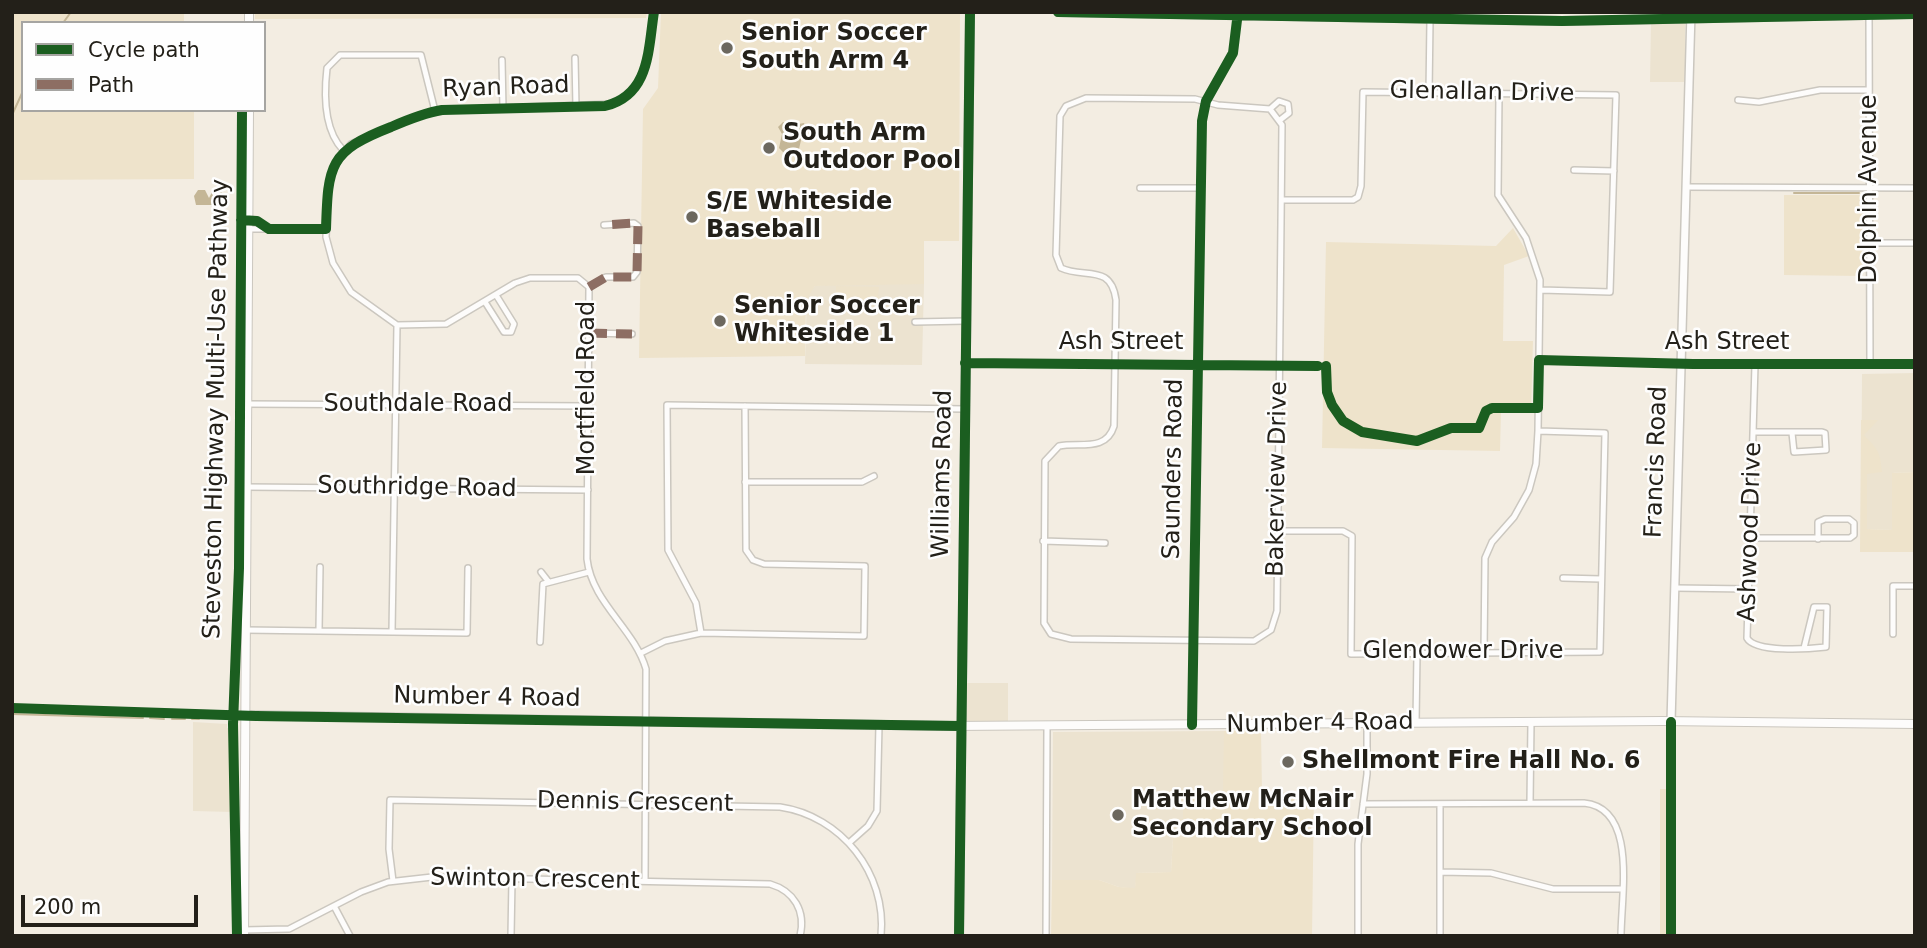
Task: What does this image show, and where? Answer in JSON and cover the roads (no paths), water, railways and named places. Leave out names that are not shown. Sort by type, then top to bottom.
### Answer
[{"type":"main road","points":[[244,933],[243,715],[249,112]]},
{"type":"main road","name":"Number 4 Road","points":[[243,715],[961,726],[1531,722],[1915,724]]},
{"type":"street","name":"Ryan Road","points":[[343,150],[362,138],[435,111],[613,104],[635,89],[645,68],[654,12]]},
{"type":"street","name":"Williams Road","points":[[959,936],[970,12]]},
{"type":"street","points":[[1058,12],[1618,21],[1691,15],[1915,14]]},
{"type":"street","name":"Saunders Road","points":[[1192,725],[1202,121],[1206,101],[1233,53],[1238,14]]},
{"type":"street","name":"Francis Road","points":[[1671,787],[1691,15]]},
{"type":"street","name":"Dolphin Avenue","points":[[1869,15],[1870,364]]},
{"type":"street","points":[[1429,93],[1430,20]]},
{"type":"street","points":[[393,632],[397,325],[368,307],[341,278],[329,252],[326,229],[328,184],[343,150],[335,139],[327,108],[328,65],[344,54],[423,53],[435,111]]},
{"type":"street","points":[[576,58],[576,107]]},
{"type":"street","points":[[502,60],[503,109]]},
{"type":"street","points":[[1738,100],[1759,102],[1820,90],[1869,90]]},
{"type":"street","name":"Glenallan Drive","points":[[1282,200],[1357,198],[1362,186],[1363,92],[1616,95],[1614,171]]},
{"type":"street","points":[[1484,653],[1485,558],[1492,542],[1514,517],[1529,490],[1536,464],[1538,431],[1541,290],[1531,247],[1498,195],[1499,94]]},
{"type":"street","name":"Bakerview Drive","points":[[1043,541],[1043,617],[1051,634],[1070,639],[1249,642],[1269,632],[1277,611],[1282,200],[1280,120],[1289,113],[1289,104],[1279,101],[1270,109],[1218,105],[1206,101],[1086,98],[1071,103],[1060,116],[1057,261],[1066,270],[1102,276],[1114,287],[1115,364]]},
{"type":"street","points":[[1270,109],[1280,120]]},
{"type":"street","points":[[1541,290],[1610,292],[1614,171],[1574,170]]},
{"type":"street","points":[[1686,187],[1915,188]]},
{"type":"street","points":[[1140,188],[1200,188]]},
{"type":"street","points":[[589,287],[606,277],[632,277],[637,272],[638,226],[634,223],[604,225]]},
{"type":"street","points":[[248,229],[326,229]]},
{"type":"street","points":[[1869,243],[1915,243]]},
{"type":"street","name":"Mortfield Road","points":[[397,325],[446,324],[515,283],[530,278],[578,278],[589,287],[589,572],[597,591],[641,653],[647,677],[645,881]]},
{"type":"street","points":[[485,302],[504,331],[511,332],[514,325],[496,295]]},
{"type":"street","points":[[915,322],[966,321]]},
{"type":"street","points":[[589,333],[632,334]]},
{"type":"street","name":"Ash Street","points":[[1539,360],[1755,365],[1915,364]]},
{"type":"street","name":"Ash Street","points":[[965,363],[1318,366]]},
{"type":"street","points":[[1105,543],[1043,541],[1045,461],[1059,446],[1098,444],[1108,438],[1115,420],[1115,364]]},
{"type":"street","name":"Ashwood Drive","points":[[1755,365],[1747,638],[1751,644],[1760,648],[1804,648]]},
{"type":"street","name":"Southdale Road","points":[[247,404],[589,406]]},
{"type":"street","points":[[701,633],[696,603],[668,550],[667,405],[965,409]]},
{"type":"street","points":[[641,653],[664,641],[701,633],[864,636],[865,566],[764,564],[753,560],[745,544],[745,406]]},
{"type":"street","points":[[1538,431],[1605,433],[1601,579],[1563,578]]},
{"type":"street","points":[[1754,432],[1826,433],[1826,450],[1794,452],[1792,433]]},
{"type":"street","points":[[745,482],[862,482],[874,476]]},
{"type":"street","name":"Southridge Road","points":[[246,487],[588,490]]},
{"type":"street","points":[[1751,538],[1818,539],[1852,537],[1853,522],[1849,519],[1820,521],[1818,539]]},
{"type":"street","name":"Glendower Drive","points":[[1278,531],[1350,534],[1353,542],[1351,654],[1600,652],[1601,579]]},
{"type":"street","points":[[319,630],[320,567]]},
{"type":"street","points":[[244,630],[467,633],[468,568]]},
{"type":"street","points":[[541,572],[548,581]]},
{"type":"street","points":[[540,642],[541,588],[548,581],[589,572]]},
{"type":"street","points":[[1893,634],[1893,586],[1915,586]]},
{"type":"street","points":[[1675,588],[1749,589]]},
{"type":"street","points":[[1820,605],[1827,607],[1827,646],[1804,648],[1812,609],[1820,605]]},
{"type":"street","points":[[1416,723],[1417,653]]},
{"type":"street","name":"Number 4 Road","points":[[12,708],[243,715]]},
{"type":"street","points":[[1530,803],[1531,722]]},
{"type":"street","points":[[1358,936],[1358,844],[1367,724]]},
{"type":"street","points":[[850,842],[868,826],[877,811],[879,725]]},
{"type":"street","points":[[1046,936],[1047,726]]},
{"type":"street","name":"Dennis Crescent","points":[[393,881],[389,849],[390,800],[790,809],[816,818],[850,842],[866,867],[877,895],[881,936]]},
{"type":"street","points":[[1363,804],[1592,804],[1610,813],[1621,836],[1621,936]]},
{"type":"street","points":[[1440,804],[1440,936]]},
{"type":"street","points":[[1440,872],[1491,873],[1553,889],[1621,888]]},
{"type":"street","name":"Swinton Crescent","points":[[244,933],[289,929],[393,881],[432,877],[777,886],[798,905],[802,920],[800,936]]},
{"type":"street","points":[[511,936],[512,879]]},
{"type":"street","points":[[334,906],[350,936]]},
{"type":"waterway","points":[[64,21],[71,12]]},
{"type":"waterway","points":[[12,115],[21,95]]},
{"type":"waterway","points":[[1794,193],[1859,193]]},
{"type":"waterway","points":[[12,714],[143,718]]},
{"type":"waterway","points":[[150,718],[164,719]]},
{"type":"waterway","points":[[172,719],[185,719]]},
{"type":"waterway","points":[[192,719],[199,719]]},
{"type":"place","name":"Senior Soccer South Arm 4","points":[[727,48]]},
{"type":"place","name":"South Arm Outdoor Pool","points":[[769,148]]},
{"type":"place","name":"S/E Whiteside Baseball","points":[[692,217]]},
{"type":"place","name":"Senior Soccer Whiteside 1","points":[[720,321]]},
{"type":"place","name":"Shellmont Fire Hall No. 6","points":[[1288,762]]},
{"type":"place","name":"Matthew McNair Secondary School","points":[[1118,815]]}]
